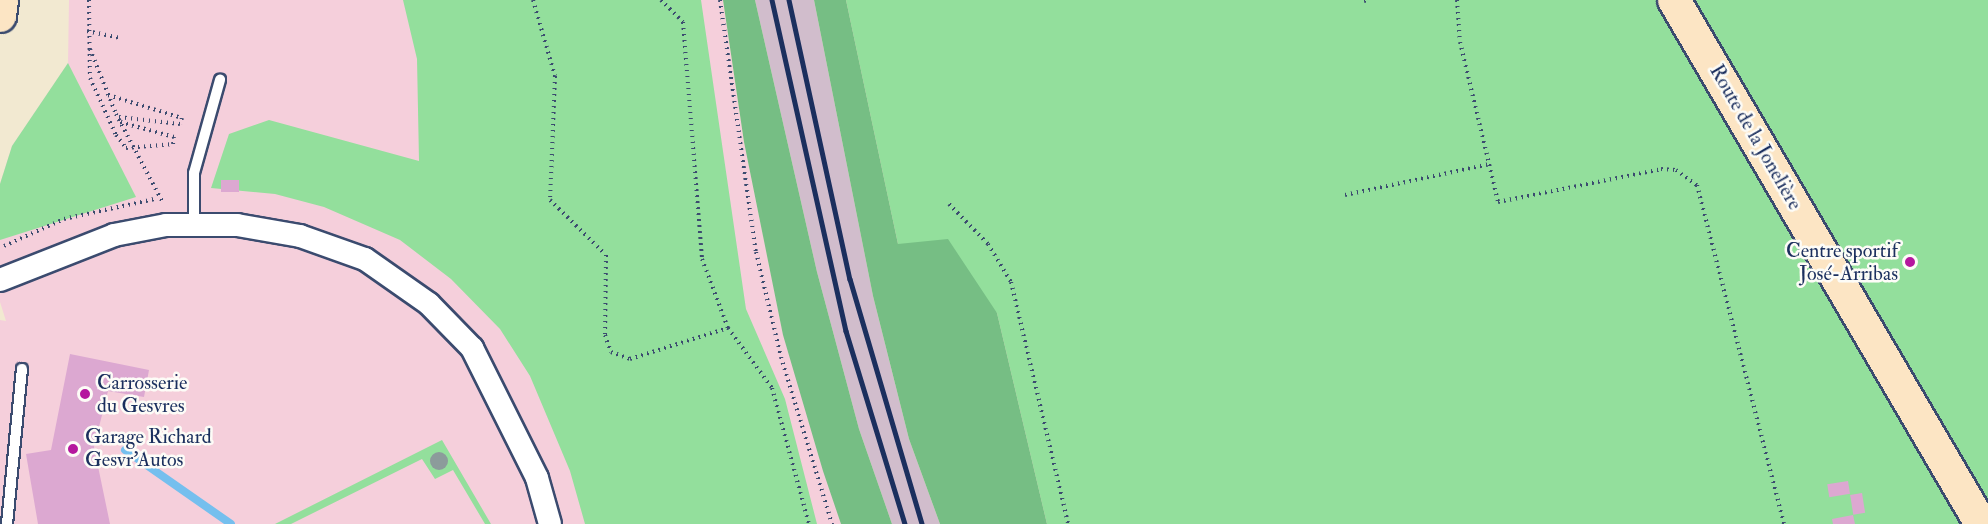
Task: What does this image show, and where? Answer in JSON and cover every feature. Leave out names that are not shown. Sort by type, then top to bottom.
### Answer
[{"type":"street","points":[[0,16],[2,0]]},
{"type":"street","name":"Route de la Jonelière","points":[[1674,0],[1981,524]]},
{"type":"street","points":[[0,280],[114,235],[194,224],[300,236],[365,259],[429,304],[472,348],[500,394],[537,478],[550,524]]},
{"type":"lane","points":[[194,224],[194,173],[220,81]]},
{"type":"lane","points":[[7,524],[22,369]]},
{"type":"path","points":[[88,0],[90,78],[104,111],[126,148],[133,144],[173,144],[174,137],[120,122]]},
{"type":"path","points":[[533,0],[555,76],[550,200],[606,255],[606,335],[611,352],[630,359],[728,328]]},
{"type":"path","points":[[661,0],[683,22],[702,259],[728,328],[772,388],[809,524]]},
{"type":"path","points":[[720,0],[756,252],[781,357],[832,524]]},
{"type":"path","points":[[1457,0],[1460,42],[1498,202],[1661,169],[1693,181],[1784,524]]},
{"type":"path","points":[[87,31],[120,38]]},
{"type":"path","points":[[88,46],[117,117],[161,191]]},
{"type":"path","points":[[108,95],[182,118],[180,124],[117,117]]},
{"type":"path","points":[[1345,195],[1489,164]]},
{"type":"path","points":[[949,204],[988,244],[1011,282],[1068,524]]},
{"type":"shaded area","points":[[69,0],[723,0],[744,142],[783,334],[841,524],[0,524],[0,320],[6,321],[0,302],[0,184],[12,146],[68,63]]},
{"type":"shaded area","points":[[755,0],[814,0],[873,296],[909,439],[940,524],[892,524],[859,429],[817,272]]},
{"type":"green space","points":[[403,0],[701,0],[746,309],[785,399],[817,524],[585,524],[570,471],[530,376],[500,329],[451,279],[400,240],[324,207],[275,194],[211,188],[229,134],[269,120],[419,161],[417,59]]},
{"type":"green space","points":[[723,0],[755,0],[817,272],[859,429],[892,524],[841,524],[823,471],[783,335],[744,142]]},
{"type":"green space","points":[[814,0],[846,0],[898,244],[948,239],[997,313],[1047,524],[940,524],[909,439],[873,296]]},
{"type":"green space","points":[[846,0],[1988,0],[1988,524],[1047,524],[997,313],[898,244]]},
{"type":"green space","points":[[68,63],[136,197],[0,240],[0,184],[12,146]]},
{"type":"green space","points":[[442,440],[491,524],[485,524],[453,470],[435,479],[422,459],[291,524],[275,524]]},
{"type":"building","points":[[221,180],[239,180],[239,192],[221,192]]},
{"type":"building","points":[[70,354],[149,370],[144,397],[108,391],[94,447],[110,524],[38,524],[26,454],[51,450]]},
{"type":"building","points":[[1848,481],[1850,494],[1829,497],[1827,484]]},
{"type":"building","points":[[1862,493],[1865,513],[1853,515],[1850,495]]},
{"type":"building","points":[[1853,515],[1855,524],[1833,524],[1832,519]]},
{"type":"waterway","points":[[125,450],[231,524]]},
{"type":"railway","points":[[772,0],[846,331],[905,524]]},
{"type":"railway","points":[[789,0],[850,279],[922,524]]},
{"type":"place","name":"Centre sportif José-Arribas","points":[[1910,262]]},
{"type":"place","name":"Carrosserie du Gesvres","points":[[85,394]]},
{"type":"place","name":"Garage Richard Gesvr'Autos","points":[[73,449]]}]
